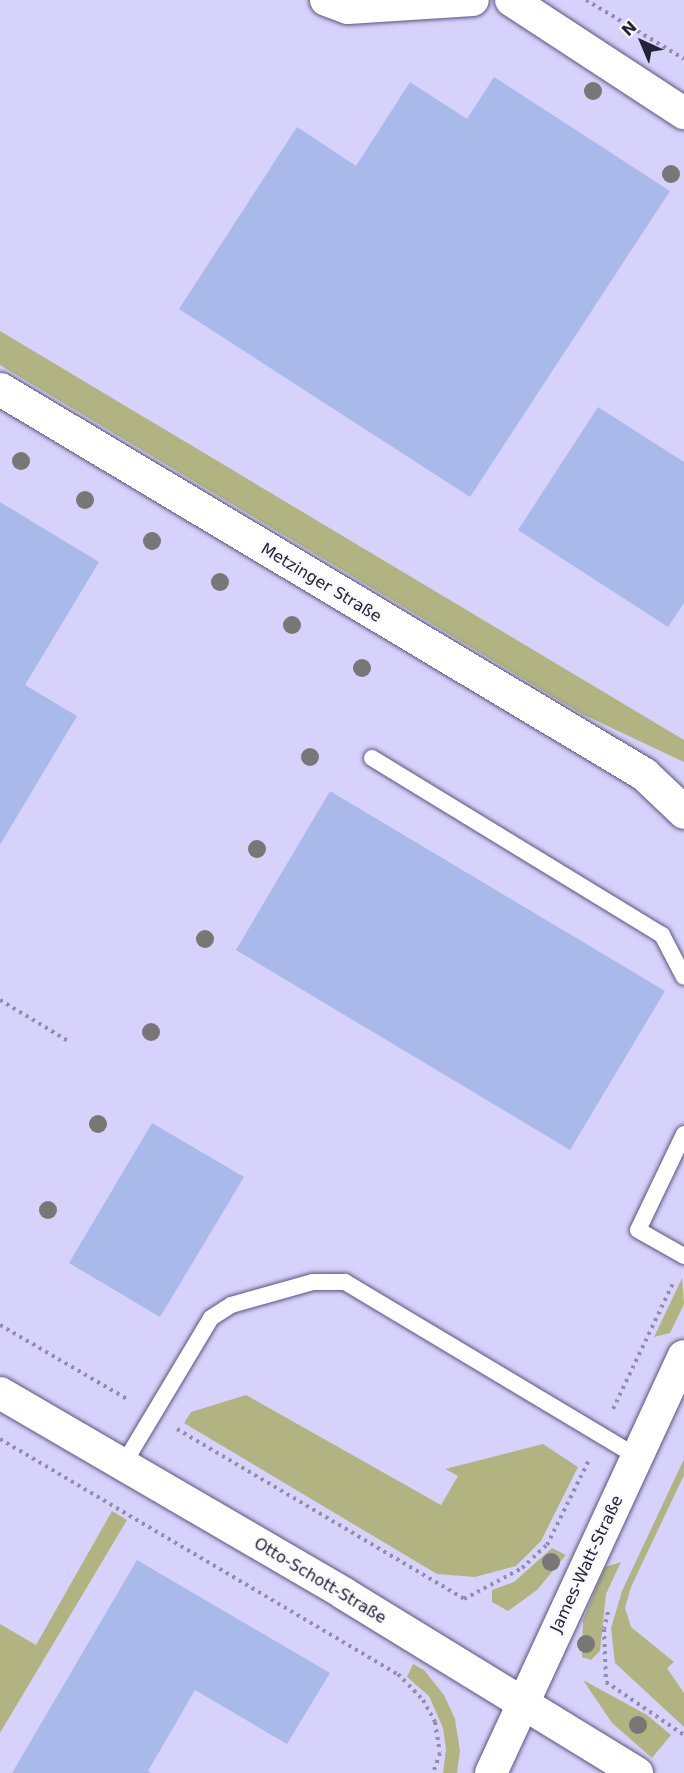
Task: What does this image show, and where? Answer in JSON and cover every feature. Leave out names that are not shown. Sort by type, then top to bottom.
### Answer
[{"type":"street","points":[[326,0],[348,8],[473,0]]},
{"type":"street","points":[[511,0],[684,113]]},
{"type":"street","name":"Metzinger Straße","points":[[0,389],[644,774],[684,812]]},
{"type":"street","name":"Metzinger Straße","points":[[644,774],[684,786]]},
{"type":"street","name":"James-Watt-Straße","points":[[491,1773],[684,1356]]},
{"type":"street","name":"Otto-Schott-Straße","points":[[0,1393],[637,1773]]},
{"type":"lane","points":[[372,758],[662,935],[684,977]]},
{"type":"lane","points":[[684,1134],[638,1230],[684,1256]]},
{"type":"lane","points":[[123,1465],[211,1318],[231,1305],[313,1282],[345,1282],[637,1457]]},
{"type":"path","points":[[586,0],[684,59]]},
{"type":"path","points":[[0,1000],[70,1042]]},
{"type":"path","points":[[0,1325],[433,1581]]},
{"type":"path","points":[[0,1439],[398,1674],[423,1700],[435,1722],[440,1753],[433,1773]]},
{"type":"path","points":[[609,1607],[604,1629],[606,1682],[684,1735]]},
{"type":"green space","points":[[0,331],[684,740],[684,762],[582,714],[0,365]]},
{"type":"green space","points":[[682,1278],[684,1304],[670,1333],[654,1337]]},
{"type":"green space","points":[[246,1395],[441,1505],[458,1476],[445,1469],[543,1444],[578,1467],[541,1541],[516,1566],[475,1577],[437,1574],[184,1423],[191,1412]]},
{"type":"green space","points":[[684,1459],[684,1475],[631,1587],[625,1608],[631,1627],[674,1662],[667,1668],[684,1693],[684,1727],[615,1663],[611,1628],[622,1591]]},
{"type":"green space","points":[[112,1511],[127,1520],[0,1733],[0,1624],[36,1645]]},
{"type":"green space","points":[[552,1548],[566,1555],[537,1590],[508,1611],[492,1602],[492,1590],[514,1582]]},
{"type":"green space","points":[[621,1562],[606,1594],[600,1651],[591,1660],[582,1657],[583,1620],[605,1567]]},
{"type":"green space","points":[[413,1664],[424,1670],[444,1695],[455,1719],[460,1751],[457,1773],[443,1773],[446,1750],[443,1728],[429,1696],[407,1677]]},
{"type":"green space","points":[[583,1680],[647,1715],[671,1735],[652,1758],[612,1723]]},
{"type":"building","points":[[494,77],[670,191],[470,497],[179,309],[297,127],[356,166],[410,82],[467,119]]},
{"type":"building","points":[[598,407],[684,462],[684,603],[668,627],[518,530]]},
{"type":"building","points":[[0,502],[99,562],[25,685],[77,716],[0,845]]},
{"type":"building","points":[[330,791],[665,991],[570,1150],[236,950]]},
{"type":"building","points":[[152,1123],[244,1177],[160,1317],[69,1263]]},
{"type":"building","points":[[137,1560],[330,1673],[287,1744],[195,1690],[148,1771],[151,1773],[12,1773]]}]
